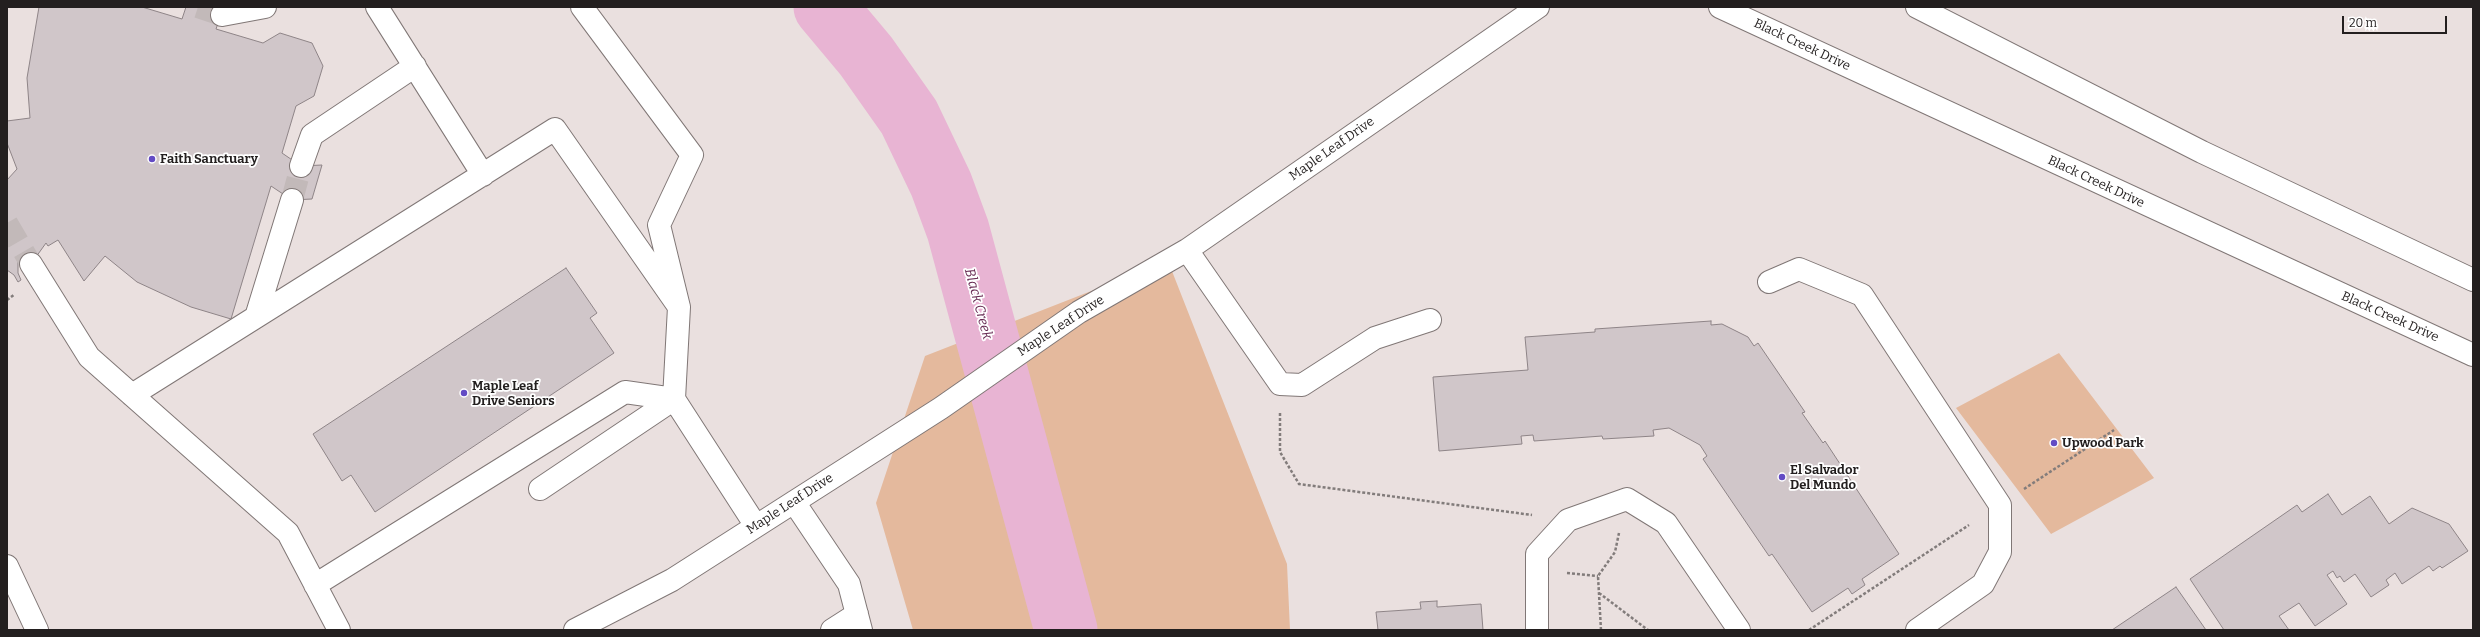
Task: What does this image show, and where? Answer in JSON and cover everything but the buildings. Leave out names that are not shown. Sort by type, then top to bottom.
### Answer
[{"type":"main road","points":[[222,16],[265,7]]},
{"type":"main road","points":[[377,7],[483,175]]},
{"type":"main road","points":[[582,7],[692,154],[659,225],[679,307],[674,399],[756,526]]},
{"type":"main road","name":"Maple Leaf Drive","points":[[582,628],[672,580],[941,408],[1079,312],[1187,250],[1538,7]]},
{"type":"main road","name":"Black Creek Drive","points":[[1720,7],[2473,355]]},
{"type":"main road","points":[[1917,7],[2202,152],[2473,280]]},
{"type":"main road","points":[[302,166],[312,135],[415,66]]},
{"type":"main road","points":[[132,395],[555,129],[679,307]]},
{"type":"main road","points":[[256,317],[292,200]]},
{"type":"main road","points":[[1187,250],[1280,384],[1302,385],[1375,338],[1430,320]]},
{"type":"main road","points":[[31,264],[90,357],[288,533],[339,630]]},
{"type":"main road","points":[[1769,282],[1800,269],[1862,295],[2000,505],[2000,552],[1983,584],[1917,630]]},
{"type":"main road","points":[[315,585],[625,392],[674,399]]},
{"type":"main road","points":[[540,489],[674,399]]},
{"type":"main road","points":[[1538,630],[1538,554],[1568,520],[1627,499],[1666,523],[1738,630]]},
{"type":"main road","points":[[794,502],[848,584],[859,622],[832,630]]},
{"type":"main road","points":[[7,566],[37,630]]},
{"type":"path","points":[[1280,384],[1280,452],[1299,484],[1568,520]]},
{"type":"path","points":[[1809,630],[2114,430]]},
{"type":"path","points":[[1601,630],[1598,576],[1615,552],[1627,499]]},
{"type":"path","points":[[1598,593],[1648,630]]},
{"type":"shaded area","points":[[1168,261],[1287,564],[1290,630],[913,630],[876,503],[925,356]]},
{"type":"shaded area","name":"Upwood Park","points":[[2059,353],[2154,478],[2051,534],[1956,408]]},
{"type":"waterway","name":"Black Creek","points":[[825,7],[866,56],[909,117],[941,184],[958,230],[1066,630]]},
{"type":"tunnel","points":[[198,7],[222,15]]},
{"type":"tunnel","points":[[292,200],[301,166]]},
{"type":"tunnel","points":[[7,223],[31,264]]},
{"type":"place","name":"Faith Sanctuary","points":[[152,159]]},
{"type":"place","name":"Maple Leaf Drive Seniors","points":[[464,393]]},
{"type":"place","name":"Upwood Park","points":[[2054,443]]},
{"type":"place","name":"El Salvador Del Mundo","points":[[1782,477]]}]
